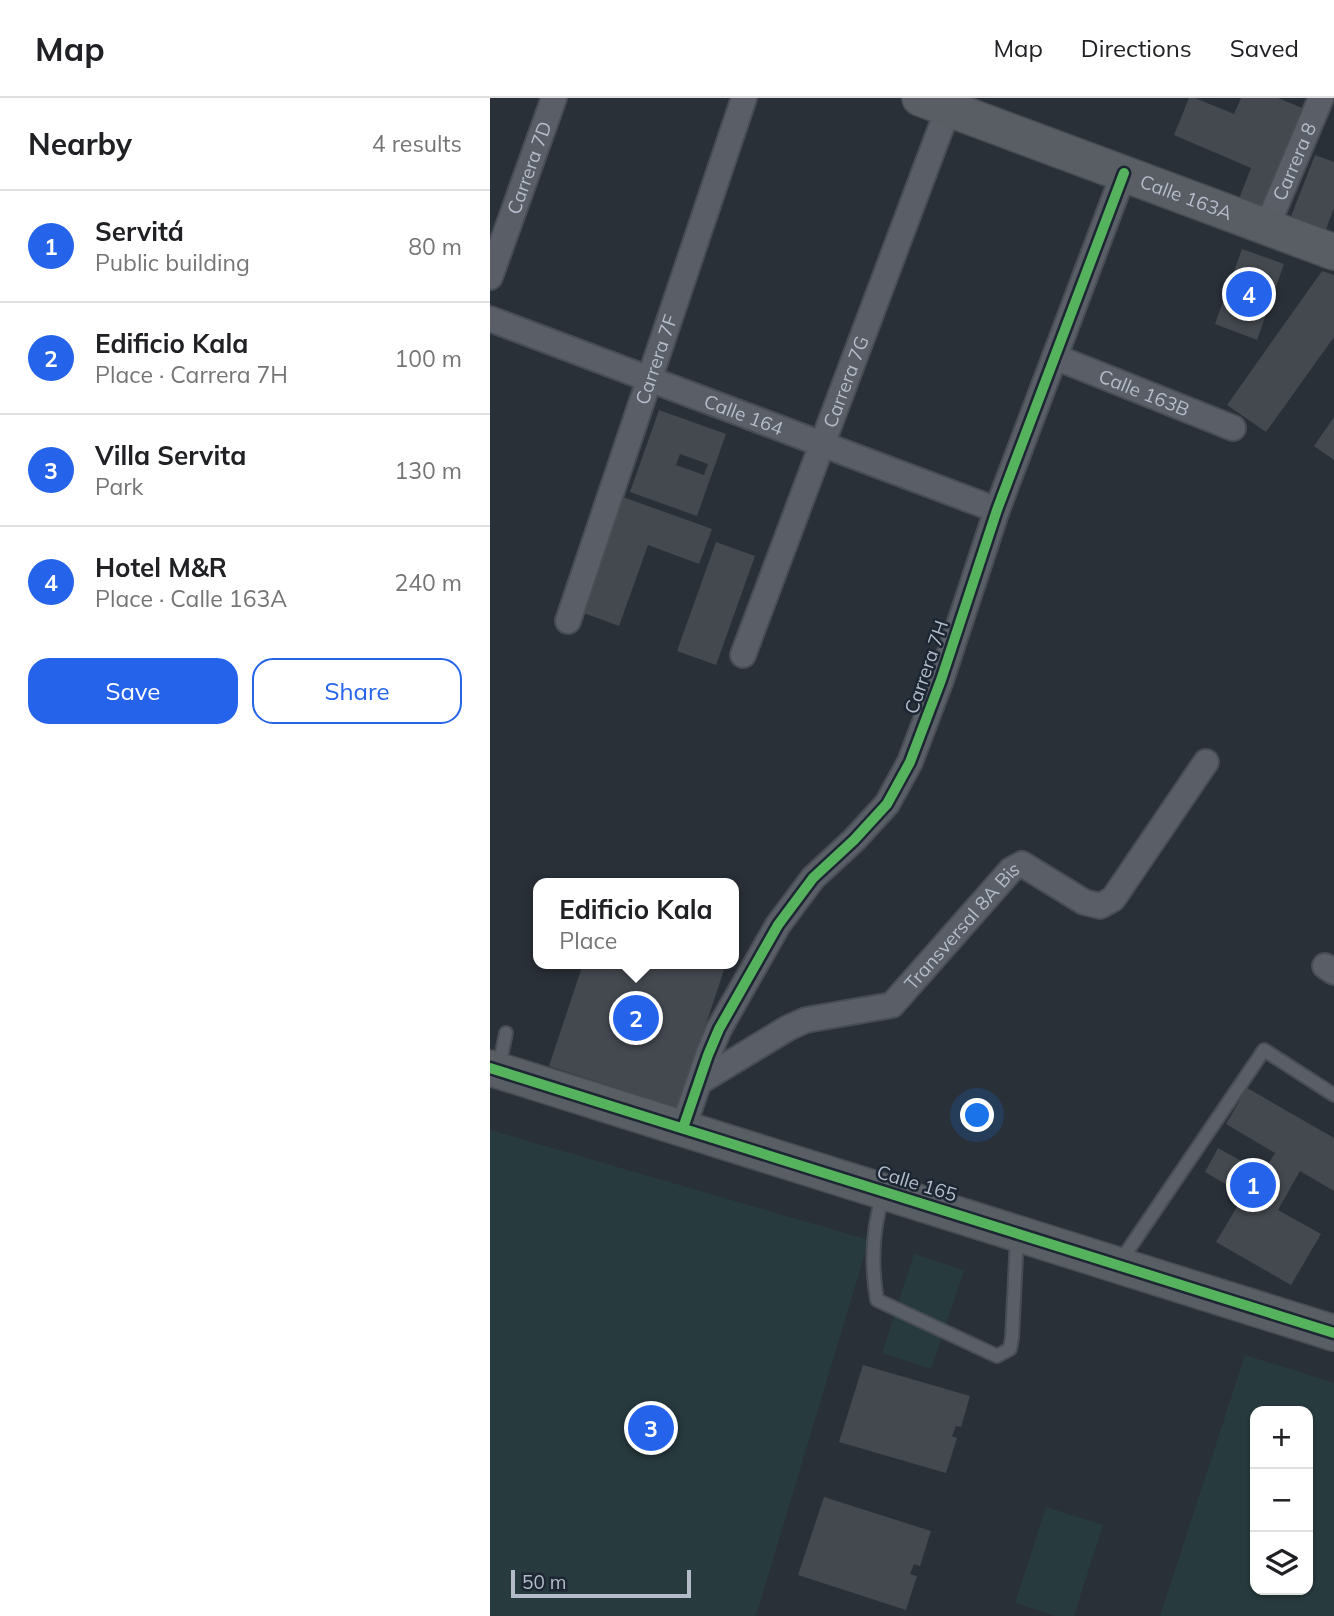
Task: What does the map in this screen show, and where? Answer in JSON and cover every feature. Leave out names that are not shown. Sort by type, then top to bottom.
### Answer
[{"type":"street","name":"Carrera 7D","points":[[490,277],[554,98]]},
{"type":"street","name":"Carrera 7F","points":[[568,621],[744,98]]},
{"type":"street","name":"Carrera 8","points":[[1267,226],[1321,98]]},
{"type":"street","name":"Calle 163A","points":[[934,103],[1334,252]]},
{"type":"street","name":"Carrera 7G","points":[[743,655],[822,444],[934,103]]},
{"type":"street","name":"Carrera 7H","points":[[683,1128],[719,1029],[778,925],[813,878],[854,841],[887,804],[910,762],[941,680],[998,510],[1124,173]]},
{"type":"street","name":"Calle 164","points":[[490,318],[998,510]]},
{"type":"street","name":"Calle 163B","points":[[1055,357],[1233,428]]},
{"type":"street","name":"Transversal 8A Bis","points":[[699,1082],[806,1020],[892,1005],[1011,870],[1023,864],[1035,869],[1083,902],[1100,905],[1113,899],[1206,762]]},
{"type":"street","name":"Calle 165","points":[[494,1069],[1119,1265],[1331,1326]]},
{"type":"lane","points":[[494,1069],[506,1033]]},
{"type":"lane","points":[[1119,1265],[1264,1050],[1334,1095]]},
{"type":"lane","points":[[884,1192],[877,1213],[872,1269],[877,1300],[997,1356],[1010,1349],[1012,1338],[1017,1233]]},
{"type":"green space","points":[[490,1130],[869,1240],[756,1616],[490,1616]]},
{"type":"green space","points":[[914,1254],[964,1270],[931,1369],[882,1353]]},
{"type":"green space","points":[[1245,1355],[1334,1383],[1334,1616],[1160,1616]]},
{"type":"green space","points":[[1046,1507],[1103,1525],[1074,1616],[1055,1616],[1015,1603]]},
{"type":"building","points":[[1189,98],[1234,114],[1241,98],[1278,98],[1307,110],[1269,201],[1257,207],[1239,199],[1251,168],[1174,135]]},
{"type":"building","points":[[1315,155],[1334,162],[1334,208],[1325,232],[1290,219]]},
{"type":"building","points":[[1242,249],[1284,264],[1257,340],[1215,324]]},
{"type":"building","points":[[1322,271],[1334,275],[1334,337],[1266,432],[1227,405]]},
{"type":"building","points":[[659,410],[726,434],[697,516],[630,492]],"holes":[[[680,454],[708,464],[704,475],[676,465]]]},
{"type":"building","points":[[1334,417],[1334,460],[1314,446]]},
{"type":"building","points":[[623,497],[712,529],[699,564],[648,545],[619,626],[581,612]]},
{"type":"building","points":[[716,542],[755,556],[716,665],[677,651]]},
{"type":"building","points":[[581,969],[724,970],[678,1108],[549,1066]]},
{"type":"building","points":[[1247,1088],[1334,1138],[1334,1191],[1300,1171],[1278,1210],[1321,1234],[1291,1285],[1216,1242],[1244,1195],[1205,1172],[1218,1148],[1263,1173],[1275,1153],[1226,1124]]},
{"type":"building","points":[[863,1365],[970,1396],[961,1427],[956,1426],[952,1436],[957,1438],[946,1473],[839,1442]]},
{"type":"building","points":[[824,1497],[931,1531],[920,1566],[914,1564],[910,1574],[917,1576],[906,1610],[798,1575]]},
{"type":"cycle path","points":[[683,1128],[719,1029],[778,925],[813,878],[854,840],[887,804],[910,762],[941,680],[997,510],[1124,173]]},
{"type":"cycle path","points":[[490,1068],[1334,1333]]},
{"type":"place","name":"Hotel M&R","points":[[1249,294]]},
{"type":"place","name":"Edificio Kala","points":[[636,1018]]},
{"type":"place","name":"Servitá","points":[[1253,1185]]},
{"type":"place","name":"Villa Servita","points":[[651,1428]]}]
